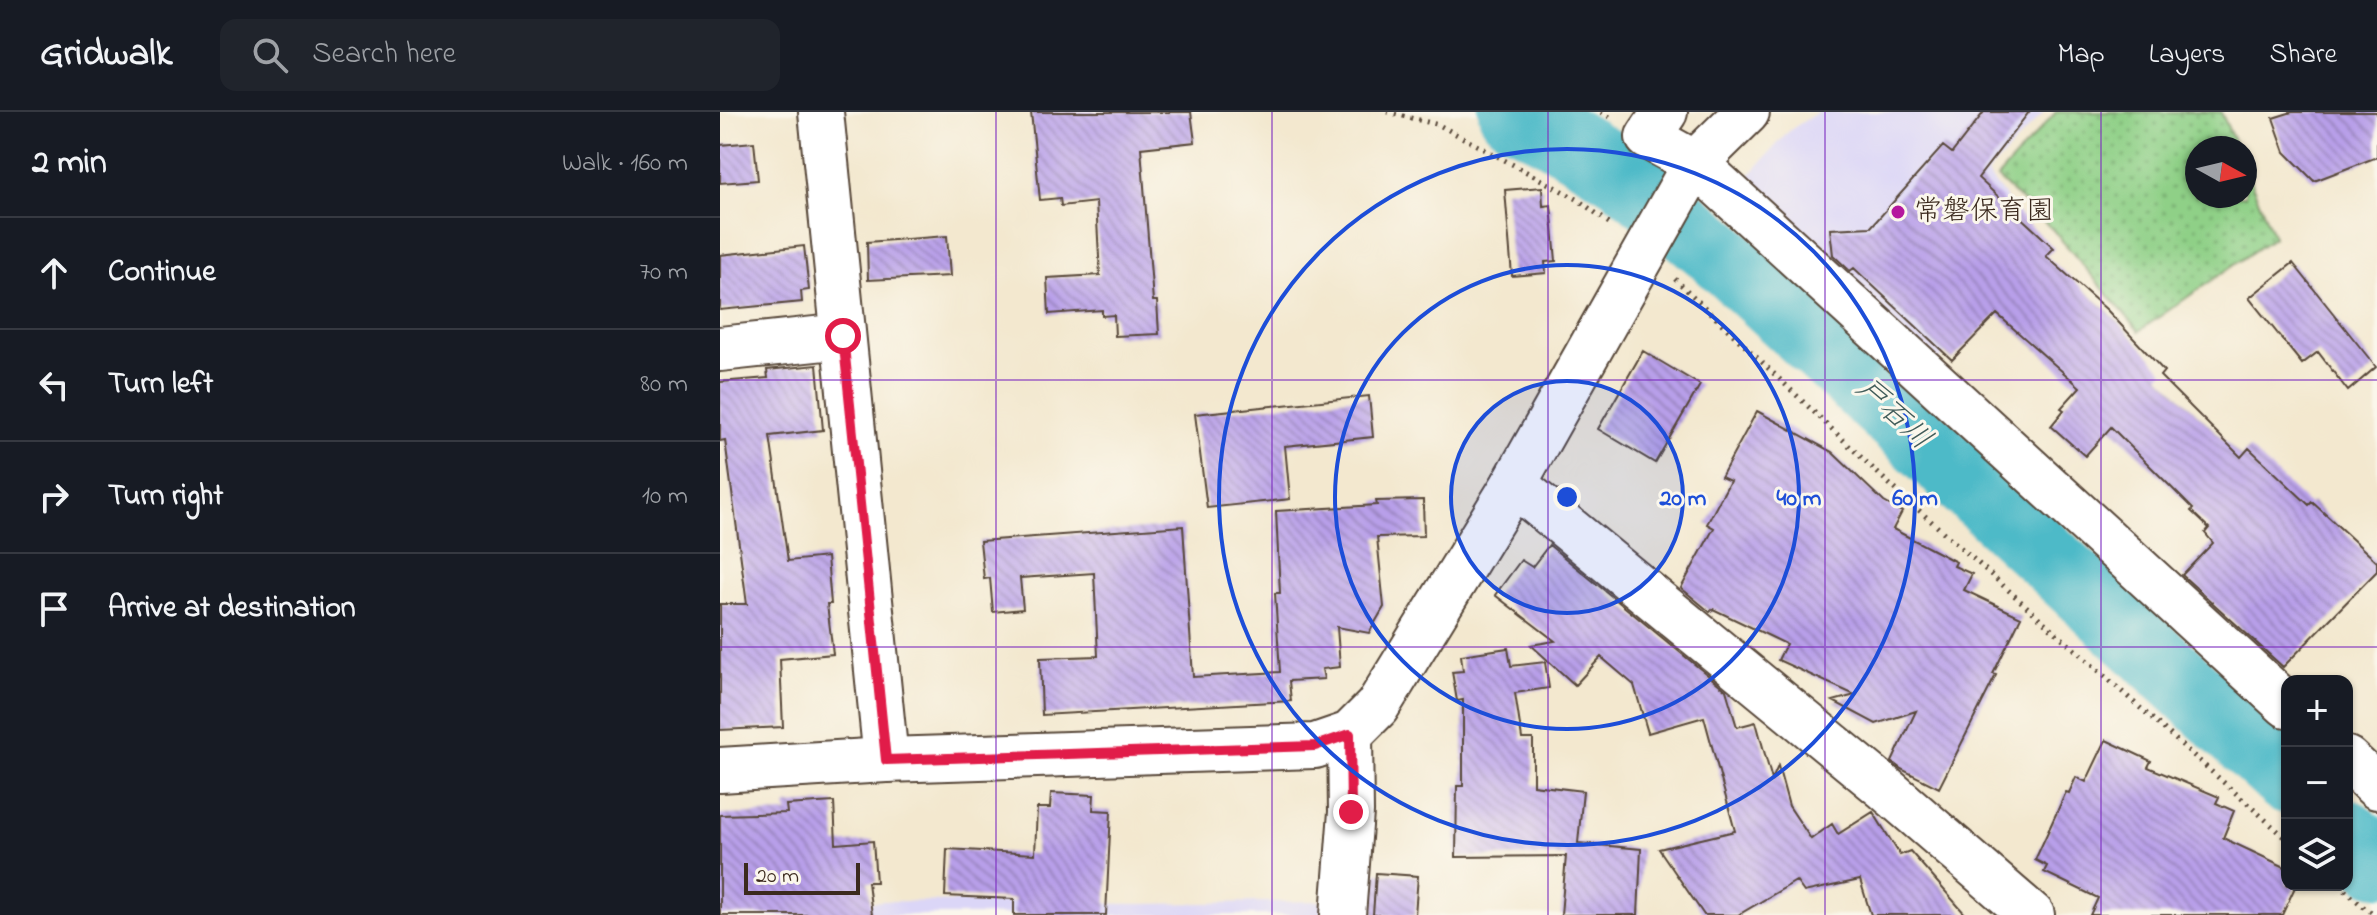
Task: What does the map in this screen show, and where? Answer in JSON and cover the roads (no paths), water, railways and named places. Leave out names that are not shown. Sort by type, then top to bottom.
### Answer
[{"type":"street","points":[[821,112],[886,760]]},
{"type":"street","points":[[1665,112],[1648,137],[1690,171],[2281,700]]},
{"type":"street","points":[[720,770],[886,760],[1315,746],[1350,734],[1377,707],[1514,484],[1690,171],[1747,112]]},
{"type":"street","points":[[720,349],[843,336]]},
{"type":"street","points":[[1514,484],[1886,789],[2032,915]]},
{"type":"street","points":[[1343,915],[1351,812],[1350,734]]},
{"type":"street","points":[[2353,765],[2377,787]]},
{"type":"waterway","name":"戸石川","points":[[1513,112],[1550,130],[1623,174],[1716,251],[2281,773]]},
{"type":"waterway","name":"戸石川","points":[[2353,840],[2377,862]]},
{"type":"place","name":"常磐保育園","points":[[1898,212]]}]
